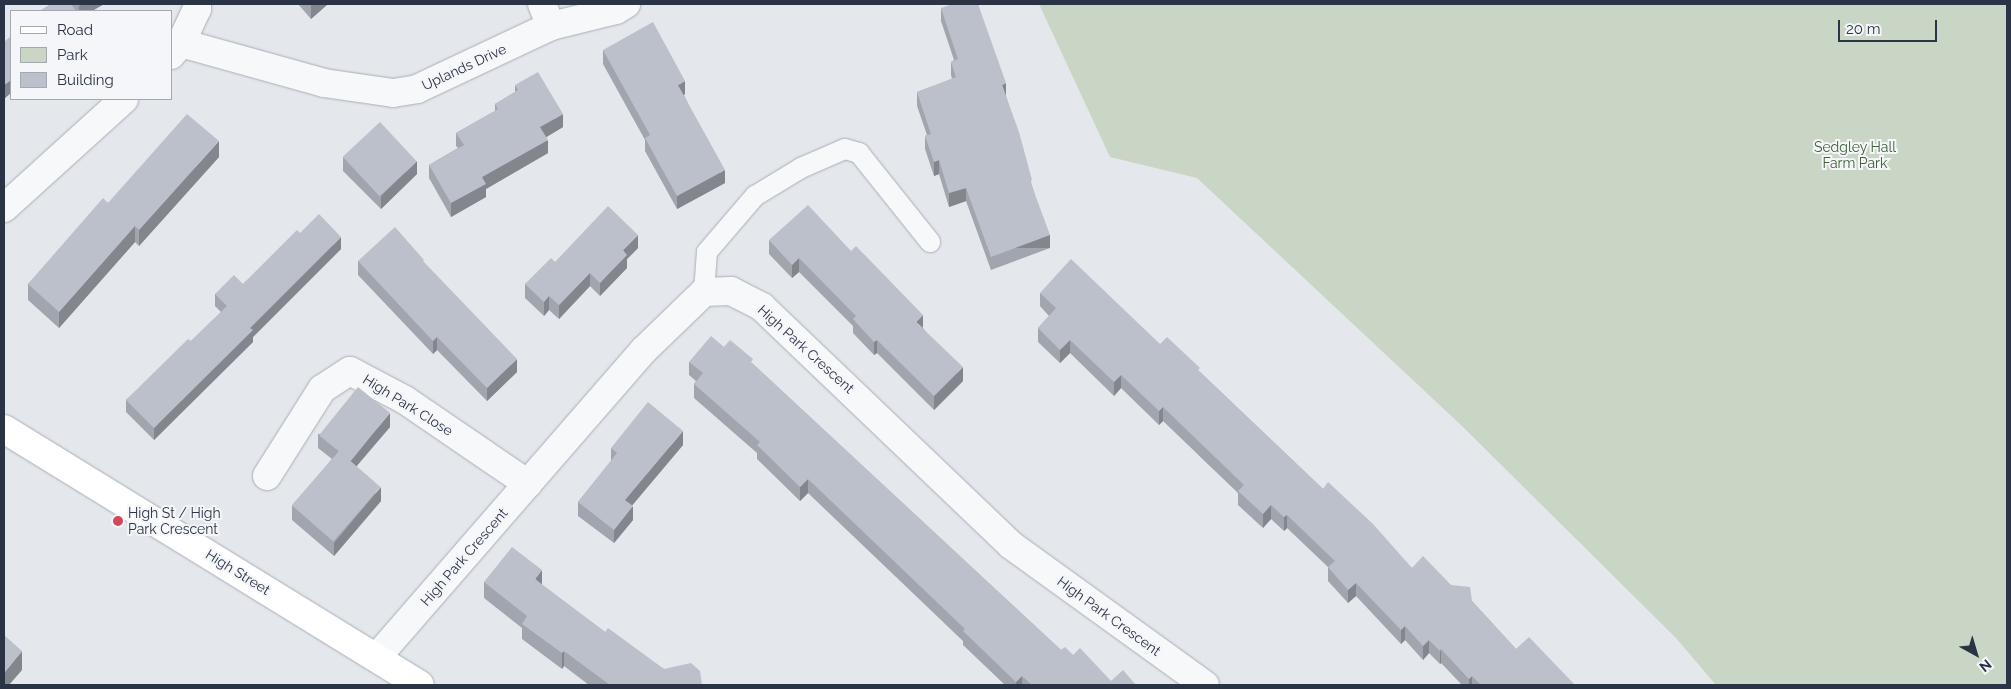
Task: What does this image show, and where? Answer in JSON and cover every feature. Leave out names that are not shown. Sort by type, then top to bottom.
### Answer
[{"type":"main road","name":"High Street","points":[[4,429],[420,685]]},
{"type":"street","points":[[176,49],[198,9],[197,4]]},
{"type":"street","name":"Uplands Drive","points":[[176,49],[324,83],[393,93],[417,89],[546,15],[616,10],[626,4]]},
{"type":"street","points":[[4,208],[123,100]]},
{"type":"street","name":"High Park Crescent","points":[[377,657],[644,350],[704,292],[731,291],[762,307],[1011,545],[1205,685]]},
{"type":"street","name":"High Park Close","points":[[267,476],[322,389],[350,371],[405,400],[528,484]]},
{"type":"lane","points":[[704,292],[707,252],[755,196],[801,168],[846,149],[859,153],[930,242]]},
{"type":"green space","name":"Sedgley Hall Farm Park","points":[[1039,4],[2007,4],[2007,685],[1716,685],[1676,638],[1462,426],[1197,178],[1110,157]]},
{"type":"building","points":[[51,4],[71,4],[75,10],[42,10]]},
{"type":"building","points":[[953,4],[978,4],[1006,83],[1002,85],[1019,132],[1032,180],[1030,181],[1050,235],[991,257],[966,188],[949,193],[939,160],[934,162],[925,136],[931,134],[917,92],[956,77],[951,62],[958,59],[941,8]]},
{"type":"building","points":[[653,22],[685,81],[678,85],[725,170],[677,196],[645,138],[650,135],[603,50]]},
{"type":"building","points":[[10,37],[10,81],[4,85],[4,42]]},
{"type":"building","points":[[538,72],[563,114],[540,127],[548,140],[482,177],[486,184],[451,203],[429,165],[464,145],[456,133],[498,109],[495,104],[518,90],[515,85]]},
{"type":"building","points":[[187,114],[219,141],[139,230],[135,226],[59,312],[28,284],[103,198],[108,203]]},
{"type":"building","points":[[380,122],[417,161],[380,196],[343,157]]},
{"type":"building","points":[[808,205],[851,251],[856,246],[923,315],[916,322],[963,367],[934,396],[877,340],[874,342],[853,319],[856,316],[799,258],[792,265],[769,240]]},
{"type":"building","points":[[608,206],[638,235],[623,250],[627,255],[600,283],[590,273],[559,305],[549,296],[544,302],[525,284],[551,258],[555,262]]},
{"type":"building","points":[[319,214],[341,237],[250,328],[253,330],[154,428],[126,400],[188,339],[191,341],[227,306],[215,294],[234,275],[243,284],[297,230],[300,233]]},
{"type":"building","points":[[395,227],[423,261],[517,359],[487,388],[437,337],[433,341],[358,261]]},
{"type":"building","points":[[1071,259],[1160,344],[1167,337],[1200,368],[1198,370],[1323,489],[1328,482],[1373,524],[1412,568],[1423,556],[1451,585],[1470,587],[1472,601],[1516,649],[1529,637],[1575,685],[1481,685],[1472,676],[1469,679],[1441,649],[1440,651],[1429,640],[1423,646],[1405,626],[1401,630],[1356,583],[1348,590],[1328,567],[1335,561],[1287,515],[1284,517],[1271,505],[1263,514],[1238,491],[1244,485],[1163,407],[1159,411],[1121,375],[1114,382],[1070,340],[1060,350],[1038,328],[1056,308],[1040,293]]},
{"type":"building","points":[[711,336],[724,347],[730,340],[753,359],[751,362],[1061,650],[1065,647],[1073,655],[1080,648],[1111,681],[1123,670],[1136,685],[1032,685],[1022,676],[1016,682],[963,631],[965,629],[808,479],[800,487],[757,445],[760,442],[694,384],[703,373],[689,362]]},
{"type":"building","points":[[358,387],[390,413],[351,461],[319,435]]},
{"type":"building","points":[[648,402],[683,431],[625,500],[633,506],[614,530],[578,502],[617,453],[611,448]]},
{"type":"building","points":[[339,451],[381,487],[333,541],[292,505]]},
{"type":"building","points":[[512,547],[542,570],[535,579],[605,632],[608,628],[664,669],[691,663],[700,671],[702,685],[610,685],[564,651],[562,653],[522,624],[527,616],[484,582]]},
{"type":"building","points":[[4,635],[22,651],[4,673]]},
{"type":"place","name":"High St / High Park Crescent","points":[[118,521]]}]
